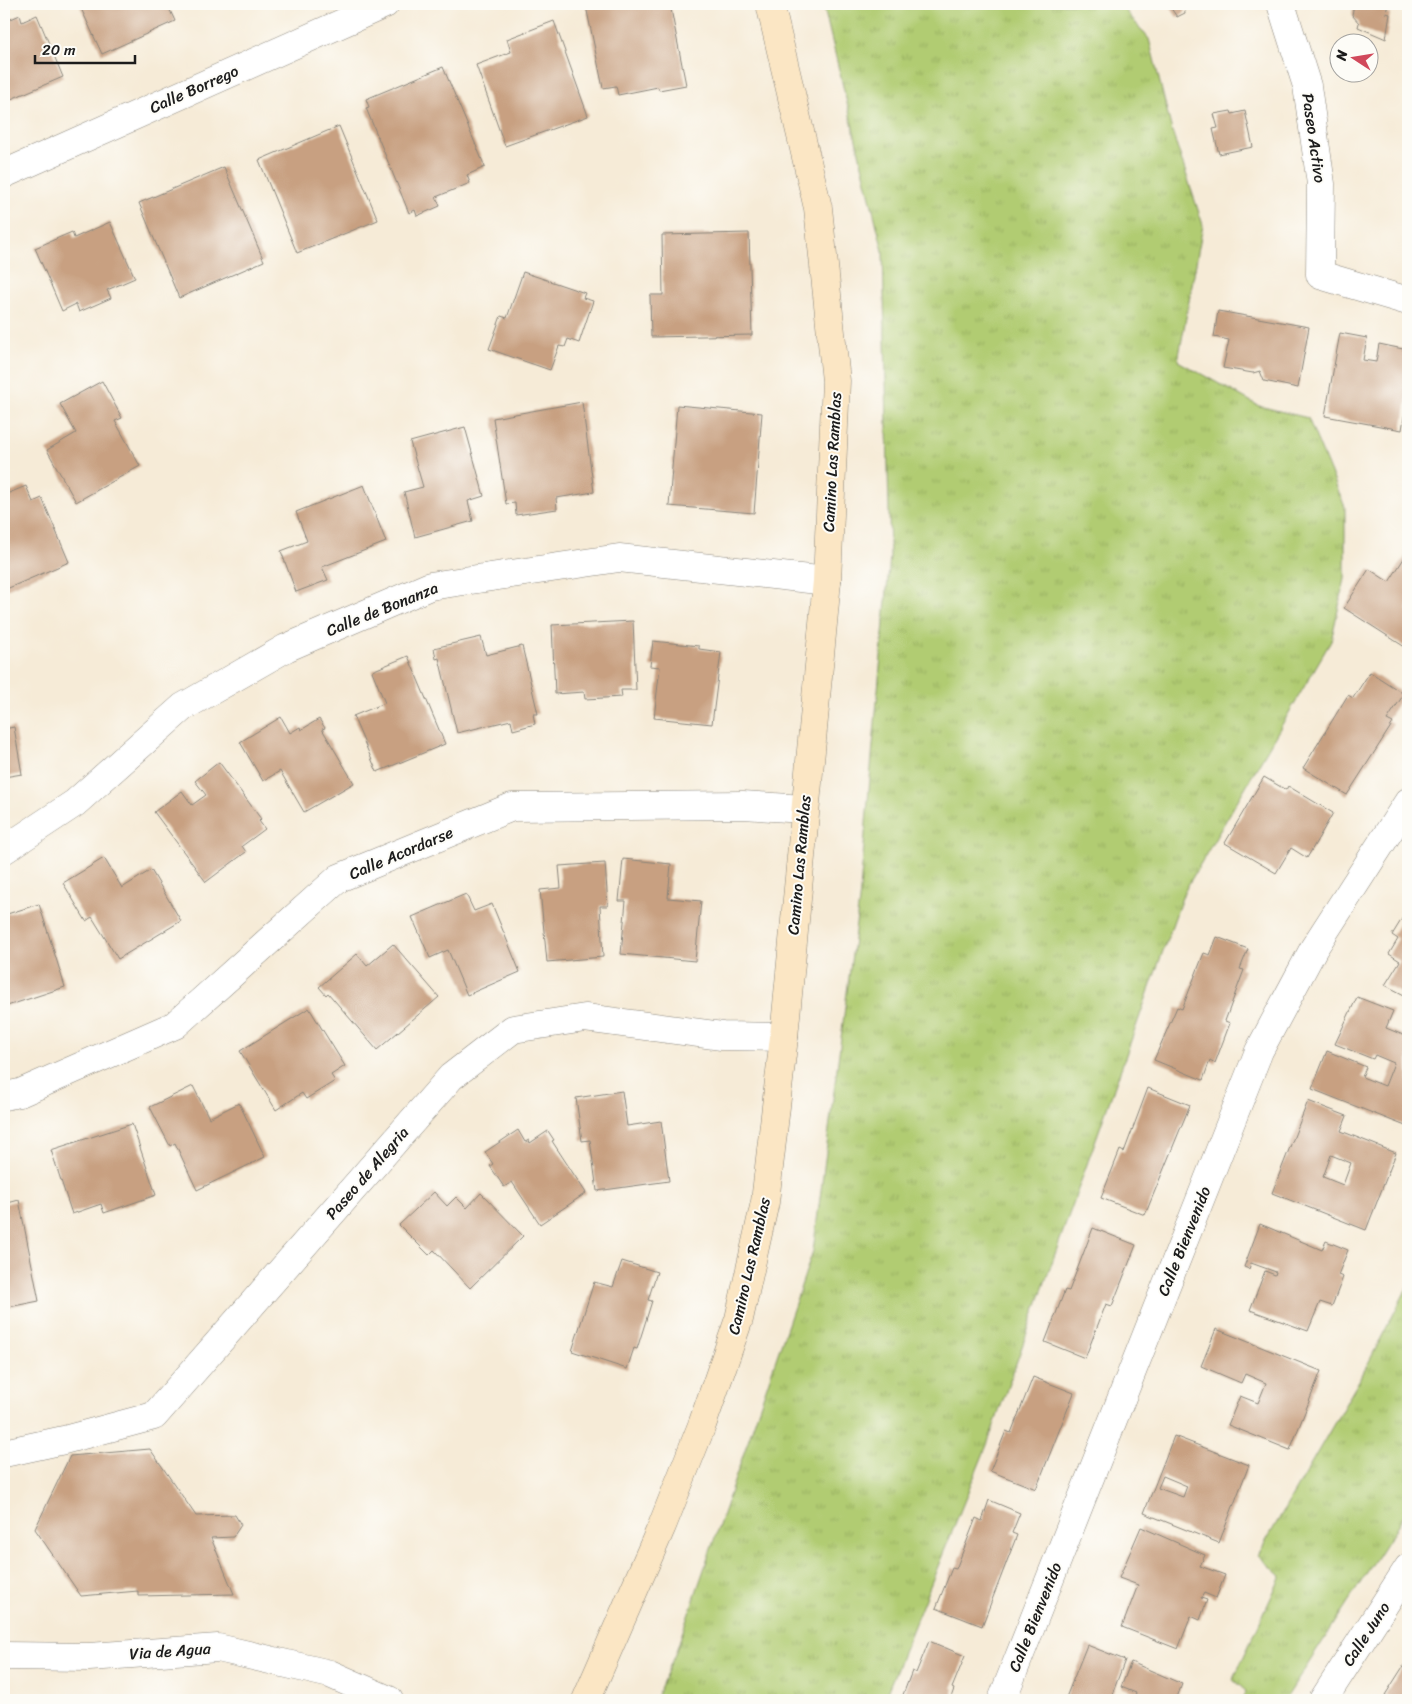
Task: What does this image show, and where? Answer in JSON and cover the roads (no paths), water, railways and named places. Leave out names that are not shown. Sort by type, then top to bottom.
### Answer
[{"type":"main road","name":"Camino Las Ramblas","points":[[586,1700],[662,1526],[702,1426],[739,1319],[765,1202],[784,1037],[826,581],[836,381],[818,208],[770,4]]},
{"type":"street","name":"Calle Borrego","points":[[4,174],[385,4]]},
{"type":"street","name":"Paseo Activo","points":[[1281,4],[1307,86],[1321,184],[1320,275],[1408,301]]},
{"type":"street","name":"Calle de Bonanza","points":[[4,850],[76,803],[183,707],[286,648],[430,586],[619,558],[826,581]]},
{"type":"street","name":"Calle Bienvenido","points":[[1002,1700],[1259,1051],[1314,948],[1408,802]]},
{"type":"street","name":"Calle Acordarse","points":[[4,1096],[20,1094],[175,1026],[340,878],[512,807],[743,805],[804,809]]},
{"type":"street","name":"Paseo de Alegria","points":[[4,1453],[64,1440],[154,1416],[451,1077],[514,1029],[585,1018],[722,1036],[784,1037]]},
{"type":"street","name":"Calle Juno","points":[[1323,1700],[1408,1568]]},
{"type":"street","name":"Via de Agua","points":[[4,1656],[89,1656],[218,1648],[330,1674],[389,1700]]}]
